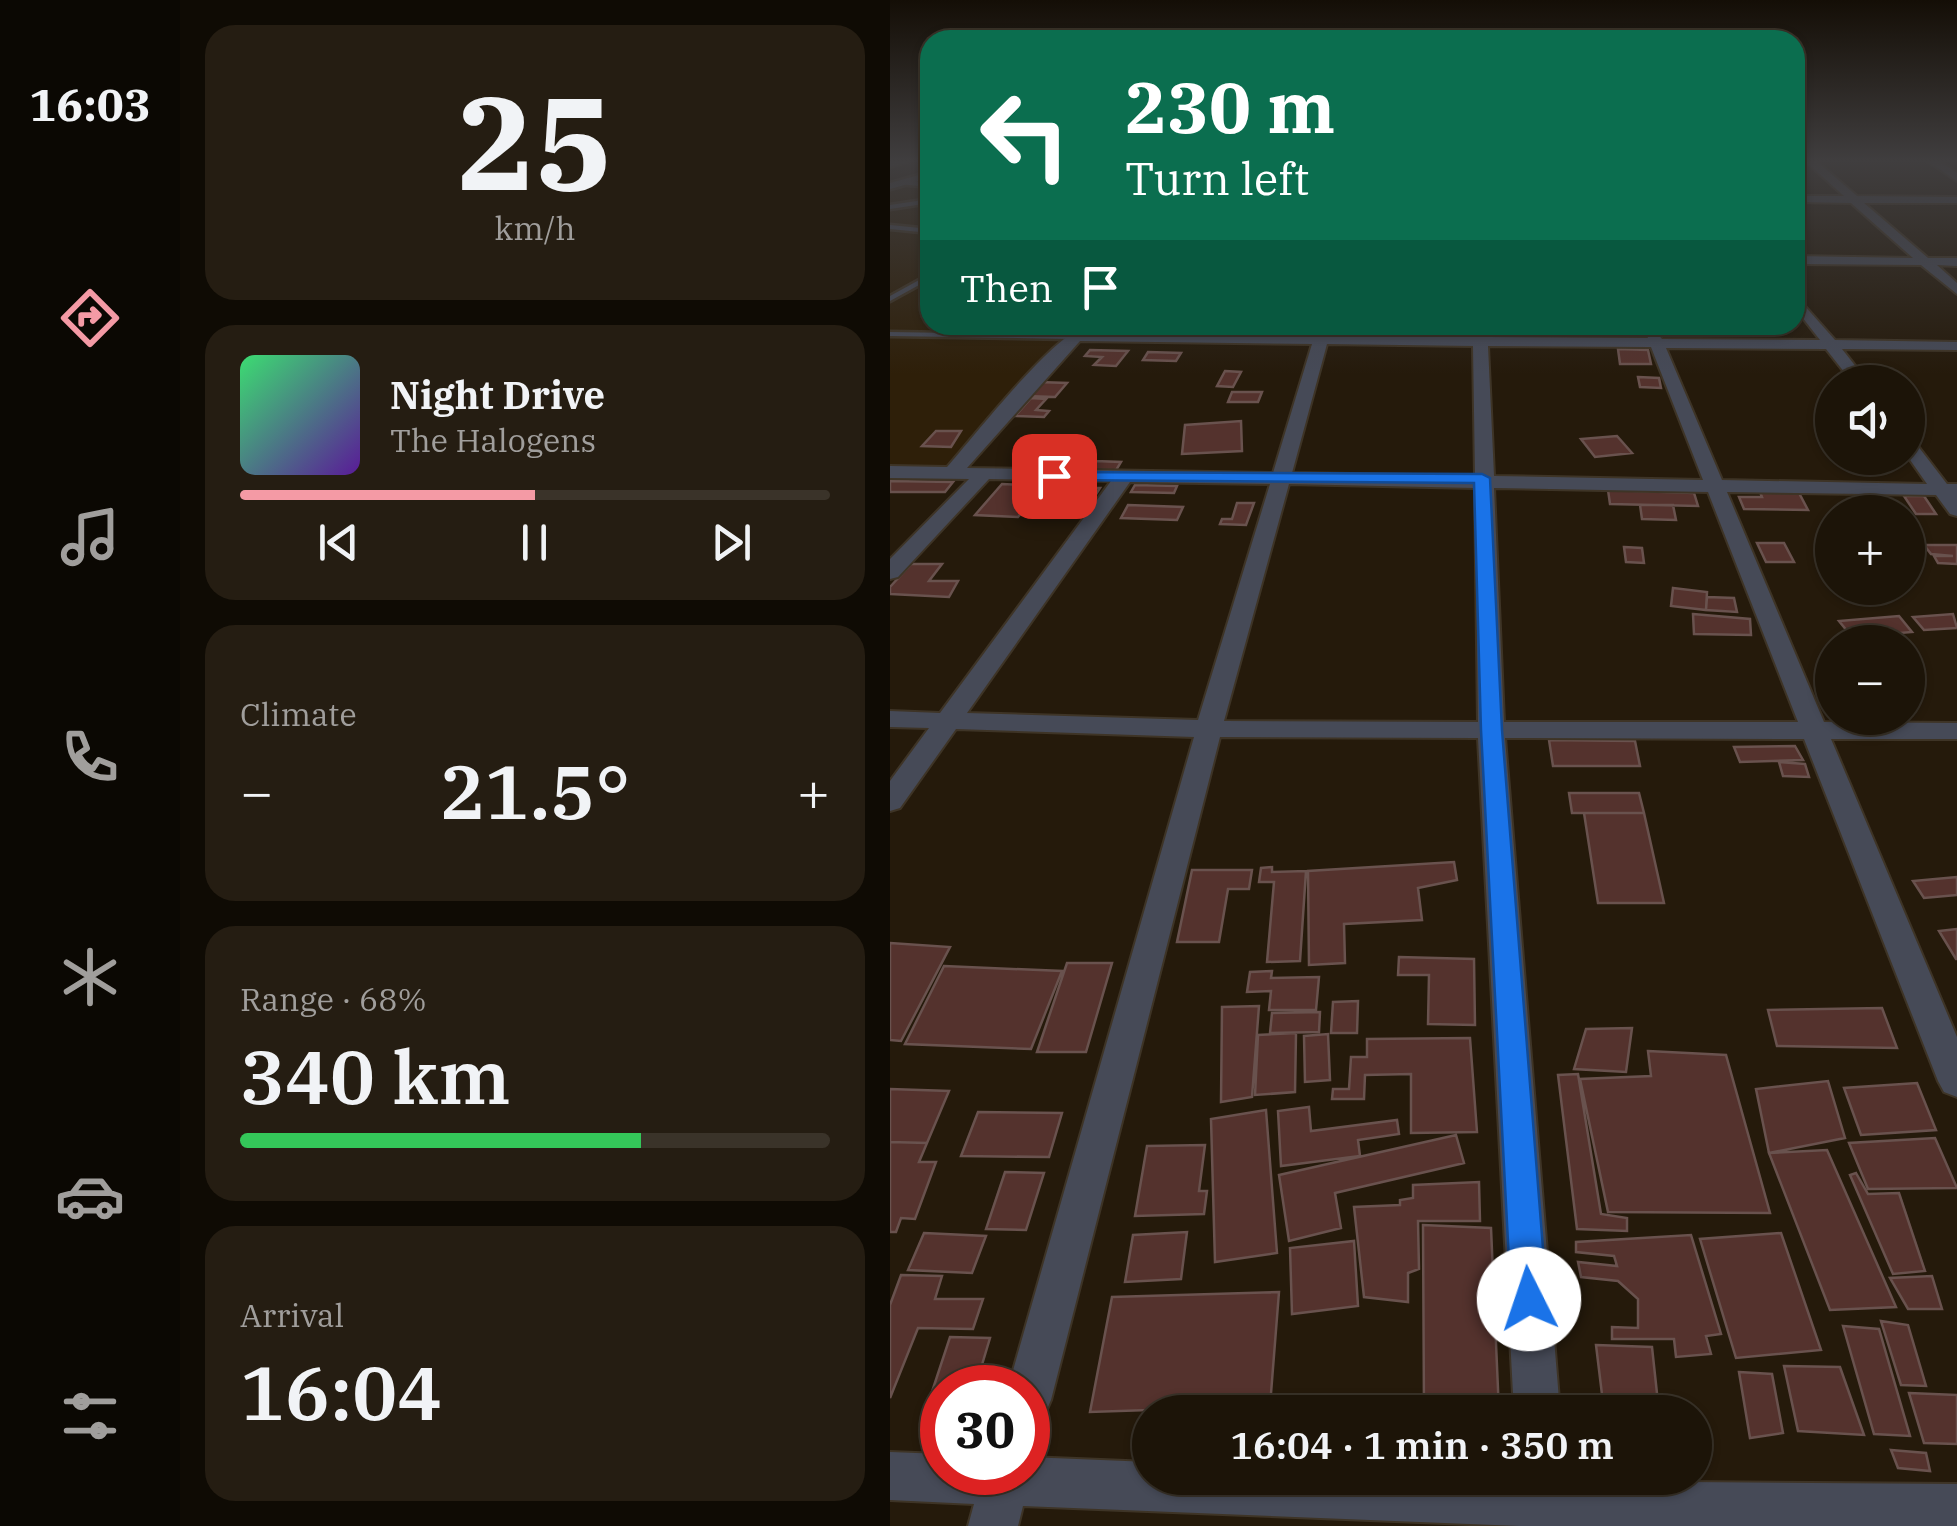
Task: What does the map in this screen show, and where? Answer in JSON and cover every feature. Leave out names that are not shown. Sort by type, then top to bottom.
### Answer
[{"type":"street","points":[[1890,231],[1957,290]]},
{"type":"street","points":[[1805,260],[1957,262]]},
{"type":"street","points":[[1805,312],[1847,365]]},
{"type":"street","points":[[952,473],[1076,335]]},
{"type":"street","points":[[1072,338],[1198,335]]},
{"type":"street","points":[[1037,1365],[1209,729],[1322,335]]},
{"type":"street","points":[[1480,335],[1492,730],[1535,1395]]},
{"type":"street","points":[[1654,335],[1957,1081]]},
{"type":"street","points":[[1670,335],[1831,345],[1957,346]]},
{"type":"street","points":[[1925,463],[1949,489],[1957,510]]},
{"type":"street","points":[[890,472],[1482,478],[1949,489]]},
{"type":"street","points":[[890,572],[983,475]]},
{"type":"street","points":[[890,801],[1124,476]]},
{"type":"street","points":[[890,719],[1209,729],[1957,730]]},
{"type":"street","points":[[890,1476],[920,1481]]},
{"type":"street","points":[[1050,1494],[1957,1509]]},
{"type":"lane","points":[[890,299],[920,282]]},
{"type":"lane","points":[[890,334],[920,335]]},
{"type":"lane","points":[[936,335],[1072,338]]},
{"type":"shaded area","points":[[890,231],[920,231],[920,335],[1078,335],[953,468],[890,467]]},
{"type":"building","points":[[1618,349],[1648,350],[1651,364],[1620,364]]},
{"type":"building","points":[[1090,350],[1128,351],[1116,366],[1094,365],[1102,357],[1085,356]]},
{"type":"building","points":[[1148,352],[1181,353],[1176,361],[1143,360]]},
{"type":"building","points":[[1225,371],[1241,372],[1233,387],[1217,386]]},
{"type":"building","points":[[1638,377],[1659,378],[1661,388],[1640,387]]},
{"type":"building","points":[[1038,382],[1067,383],[1055,397],[1025,396]]},
{"type":"building","points":[[1232,392],[1262,392],[1258,402],[1228,402]]},
{"type":"building","points":[[1031,398],[1046,399],[1036,410],[1049,411],[1044,417],[1015,416]]},
{"type":"building","points":[[1241,421],[1242,451],[1182,454],[1185,425]]},
{"type":"building","points":[[936,431],[961,431],[951,447],[922,446]]},
{"type":"building","points":[[1617,436],[1632,453],[1595,457],[1581,439]]},
{"type":"building","points":[[1060,461],[1093,461],[1086,472],[1053,471]]},
{"type":"building","points":[[1095,461],[1121,462],[1115,472],[1089,471]]},
{"type":"building","points":[[890,481],[953,482],[945,492],[890,492]]},
{"type":"building","points":[[1002,484],[1043,486],[1018,517],[975,515]]},
{"type":"building","points":[[1135,485],[1177,486],[1174,493],[1131,492]]},
{"type":"building","points":[[1083,488],[1100,488],[1088,507],[1071,506]]},
{"type":"building","points":[[1608,490],[1694,493],[1698,506],[1610,504]]},
{"type":"building","points":[[1760,492],[1799,493],[1808,510],[1744,509],[1739,497],[1762,497]]},
{"type":"building","points":[[1047,493],[1059,494],[1044,513],[1031,512]]},
{"type":"building","points":[[1925,498],[1936,514],[1925,514]]},
{"type":"building","points":[[1237,503],[1254,503],[1246,525],[1220,524],[1222,519],[1232,519]]},
{"type":"building","points":[[1128,505],[1183,507],[1177,520],[1121,518]]},
{"type":"building","points":[[1640,505],[1673,505],[1676,520],[1642,519]]},
{"type":"building","points":[[1757,543],[1784,543],[1794,562],[1766,562]]},
{"type":"building","points":[[1925,545],[1957,545],[1957,564],[1938,563],[1934,556],[1953,556],[1931,554]]},
{"type":"building","points":[[1624,547],[1642,548],[1644,563],[1626,562]]},
{"type":"building","points":[[911,564],[942,564],[929,581],[958,581],[949,597],[890,594],[890,587]]},
{"type":"building","points":[[1673,588],[1707,592],[1706,610],[1671,606]]},
{"type":"building","points":[[1707,597],[1734,598],[1737,612],[1706,610]]},
{"type":"building","points":[[1693,614],[1750,619],[1751,635],[1694,634]]},
{"type":"building","points":[[1953,614],[1957,628],[1925,630],[1925,625],[1913,617]]},
{"type":"building","points":[[1899,616],[1906,625],[1842,625],[1839,621]]},
{"type":"building","points":[[1549,740],[1635,741],[1640,766],[1553,766]]},
{"type":"building","points":[[1795,746],[1803,760],[1740,762],[1734,747]]},
{"type":"building","points":[[1779,762],[1805,764],[1809,777],[1783,776]]},
{"type":"building","points":[[1569,793],[1639,793],[1644,813],[1572,813]]},
{"type":"building","points":[[1584,813],[1644,813],[1664,903],[1598,903]]},
{"type":"building","points":[[1454,862],[1457,880],[1418,888],[1422,920],[1344,924],[1345,963],[1309,965],[1308,871]]},
{"type":"building","points":[[1272,867],[1272,872],[1306,871],[1300,961],[1267,962],[1274,882],[1259,882],[1261,868]]},
{"type":"building","points":[[1192,870],[1252,870],[1249,889],[1228,889],[1219,942],[1177,942]]},
{"type":"building","points":[[1957,877],[1957,895],[1924,898],[1913,881]]},
{"type":"building","points":[[1957,929],[1957,959],[1956,959],[1939,931]]},
{"type":"building","points":[[890,943],[950,947],[901,1041],[890,1040]]},
{"type":"building","points":[[1399,957],[1474,959],[1475,1025],[1428,1024],[1429,975],[1398,975]]},
{"type":"building","points":[[1067,963],[1112,963],[1086,1052],[1037,1052]]},
{"type":"building","points":[[944,966],[1062,971],[1031,1049],[905,1044]]},
{"type":"building","points":[[1272,971],[1271,978],[1319,977],[1316,1010],[1269,1010],[1271,991],[1247,992],[1250,972]]},
{"type":"building","points":[[1358,1001],[1357,1033],[1331,1033],[1333,1002]]},
{"type":"building","points":[[1259,1006],[1252,1097],[1221,1102],[1222,1007]]},
{"type":"building","points":[[1882,1008],[1897,1048],[1777,1046],[1768,1010]]},
{"type":"building","points":[[1320,1012],[1319,1032],[1270,1033],[1272,1013]]},
{"type":"building","points":[[1632,1028],[1626,1072],[1574,1069],[1586,1029]]},
{"type":"building","points":[[1296,1033],[1295,1092],[1255,1095],[1258,1035]]},
{"type":"building","points":[[1328,1034],[1330,1080],[1305,1082],[1304,1036]]},
{"type":"building","points":[[1470,1038],[1477,1132],[1411,1133],[1411,1074],[1365,1075],[1364,1099],[1332,1099],[1333,1089],[1349,1089],[1351,1057],[1367,1057],[1367,1039]]},
{"type":"building","points":[[1648,1051],[1726,1055],[1770,1213],[1608,1212],[1580,1079],[1651,1076]]},
{"type":"building","points":[[1578,1074],[1601,1214],[1627,1218],[1627,1231],[1577,1229],[1558,1075]]},
{"type":"building","points":[[1828,1081],[1845,1138],[1769,1153],[1756,1089]]},
{"type":"building","points":[[1917,1083],[1936,1130],[1861,1135],[1844,1088]]},
{"type":"building","points":[[890,1089],[949,1091],[927,1143],[890,1142]]},
{"type":"building","points":[[1309,1107],[1311,1131],[1397,1120],[1399,1134],[1358,1140],[1360,1156],[1281,1166],[1278,1111]]},
{"type":"building","points":[[1266,1110],[1277,1253],[1215,1262],[1211,1119]]},
{"type":"building","points":[[978,1112],[1062,1113],[1049,1157],[961,1156]]},
{"type":"building","points":[[1456,1135],[1464,1163],[1335,1193],[1341,1228],[1289,1241],[1279,1175]]},
{"type":"building","points":[[1935,1138],[1957,1188],[1868,1189],[1849,1143]]},
{"type":"building","points":[[890,1142],[927,1143],[919,1162],[936,1162],[915,1219],[901,1218],[896,1232],[890,1232]]},
{"type":"building","points":[[1205,1145],[1199,1191],[1207,1191],[1204,1214],[1135,1216],[1147,1146]]},
{"type":"building","points":[[1827,1150],[1896,1307],[1830,1310],[1769,1153]]},
{"type":"building","points":[[1005,1172],[1044,1173],[1026,1230],[986,1229]]},
{"type":"building","points":[[1856,1173],[1868,1194],[1899,1193],[1925,1271],[1893,1274],[1850,1175]]},
{"type":"building","points":[[1479,1182],[1480,1221],[1418,1221],[1419,1269],[1408,1273],[1408,1302],[1364,1297],[1354,1207],[1400,1205],[1400,1200],[1413,1198],[1413,1185]]},
{"type":"building","points":[[1423,1225],[1491,1228],[1498,1395],[1424,1395]]},
{"type":"building","points":[[1187,1232],[1181,1279],[1125,1282],[1133,1235]]},
{"type":"building","points":[[924,1233],[986,1236],[972,1273],[908,1270]]},
{"type":"building","points":[[1781,1233],[1821,1350],[1736,1358],[1700,1239]]},
{"type":"building","points":[[1691,1235],[1721,1334],[1706,1336],[1711,1354],[1676,1357],[1674,1339],[1612,1339],[1612,1327],[1638,1328],[1638,1299],[1618,1281],[1581,1277],[1578,1262],[1617,1266],[1614,1256],[1576,1252],[1576,1242]]},
{"type":"building","points":[[1354,1241],[1358,1306],[1292,1314],[1290,1248]]},
{"type":"building","points":[[901,1275],[942,1276],[935,1299],[983,1299],[973,1329],[918,1328],[890,1398],[890,1305]]},
{"type":"building","points":[[1932,1276],[1942,1309],[1908,1309],[1890,1278]]},
{"type":"building","points":[[1279,1292],[1271,1395],[1132,1395],[1132,1411],[1090,1412],[1112,1297]]},
{"type":"building","points":[[1881,1321],[1908,1325],[1926,1386],[1901,1385]]},
{"type":"building","points":[[1843,1326],[1879,1329],[1910,1436],[1874,1434]]},
{"type":"building","points":[[950,1337],[990,1338],[982,1365],[941,1365]]},
{"type":"building","points":[[1596,1345],[1652,1347],[1657,1395],[1602,1395]]},
{"type":"building","points":[[1784,1366],[1840,1367],[1864,1435],[1798,1431]]},
{"type":"building","points":[[1739,1372],[1772,1374],[1783,1433],[1750,1438]]},
{"type":"building","points":[[1909,1393],[1957,1395],[1957,1444],[1924,1443]]},
{"type":"building","points":[[1891,1450],[1926,1453],[1930,1471],[1898,1468]]},
{"type":"route","points":[[1054,476],[1482,478],[1492,730],[1529,1299]]}]
